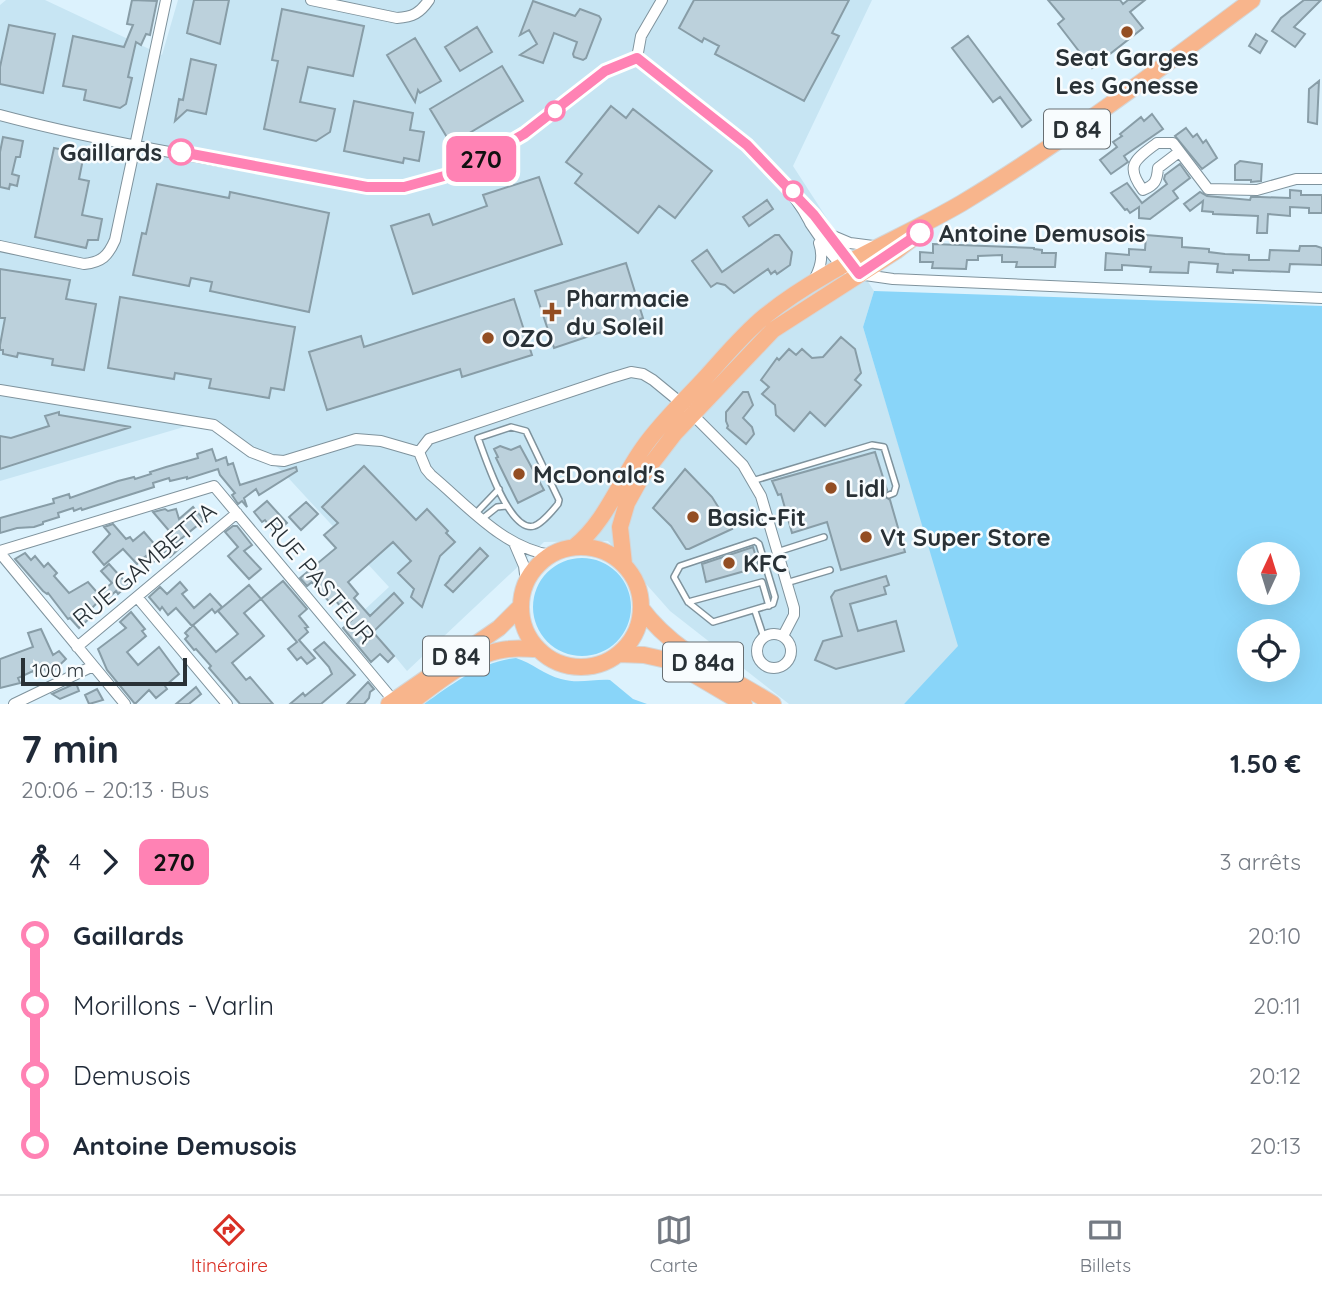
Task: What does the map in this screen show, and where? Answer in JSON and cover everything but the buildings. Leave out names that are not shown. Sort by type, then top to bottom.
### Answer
[{"type":"main road","name":"D 84","points":[[574,547],[598,522],[646,443],[755,324],[810,286],[896,251],[958,205],[1078,128],[1252,0]]},
{"type":"main road","name":"D 84","points":[[624,564],[621,527],[627,503],[642,476],[675,433],[773,330],[880,245],[958,205]]},
{"type":"main road","points":[[574,547],[600,550],[624,564],[637,585],[641,608],[635,634],[619,654],[607,662],[579,667],[564,665],[537,649],[525,630],[521,606],[526,582],[536,566],[551,555],[574,547]]},
{"type":"main road","name":"D 84","points":[[397,703],[499,628],[521,606]]},
{"type":"main road","name":"D 84a","points":[[641,608],[678,647],[773,704]]},
{"type":"main road","name":"D 84","points":[[397,703],[478,659],[507,649],[537,649]]},
{"type":"main road","name":"D 84A","points":[[619,654],[644,654],[671,661],[744,704]]},
{"type":"street","points":[[0,246],[85,264],[96,263],[108,255],[115,240],[166,0]]},
{"type":"street","points":[[311,0],[397,18],[411,17],[429,0]]},
{"type":"street","points":[[637,58],[641,36],[662,0]]},
{"type":"street","points":[[0,115],[136,144],[367,187],[404,187],[444,176],[481,159],[524,134],[605,71],[637,58]]},
{"type":"street","points":[[637,58],[747,145],[828,232],[850,268]]},
{"type":"street","points":[[1179,152],[1158,168],[1157,180],[1152,187],[1143,190],[1132,171],[1136,159],[1157,143],[1173,144],[1208,189],[1257,190],[1296,179],[1322,179]]},
{"type":"street","points":[[790,189],[810,223],[822,251],[821,266],[810,286]]},
{"type":"street","points":[[810,223],[850,268],[893,279],[1322,298]]},
{"type":"street","points":[[828,232],[850,243],[871,247],[880,245]]},
{"type":"street","points":[[419,452],[429,439],[631,372],[643,374],[681,403],[743,465],[761,496],[794,608],[794,615],[783,636]]},
{"type":"street","points":[[0,390],[214,425],[251,452],[272,460],[284,461],[356,439],[381,441],[419,452]]},
{"type":"street","points":[[419,452],[426,469],[432,475],[515,545],[551,555]]},
{"type":"street","name":"RUE PASTEUR","points":[[0,552],[214,486],[397,703]]},
{"type":"street","name":"RUE GAMBETTA","points":[[77,646],[237,513]]},
{"type":"street","points":[[515,545],[524,566],[526,582]]},
{"type":"street","points":[[0,552],[125,704]]},
{"type":"street","points":[[137,597],[227,704]]},
{"type":"street","points":[[773,634],[783,636],[790,645],[790,656],[783,665],[772,667],[762,663],[758,647],[764,638],[773,634]]},
{"type":"street","points":[[13,704],[93,666]]},
{"type":"lane","points":[[511,427],[526,431],[559,500],[537,525],[528,526],[506,506],[478,438],[511,427]]},
{"type":"lane","points":[[752,481],[872,445],[884,447],[895,486],[894,493],[888,495]]},
{"type":"lane","points":[[479,516],[499,489]]},
{"type":"lane","points":[[479,516],[497,507],[506,506]]},
{"type":"lane","points":[[777,552],[824,537]]},
{"type":"lane","points":[[755,541],[759,544],[775,597],[773,604],[769,606],[713,622],[688,602],[674,577],[680,566],[755,541]]},
{"type":"lane","points":[[786,583],[830,570]]},
{"type":"lane","points":[[688,602],[762,582],[769,606]]},
{"type":"lane","points":[[755,611],[764,638]]},
{"type":"shaded area","points":[[6,0],[45,0],[162,55],[178,0],[872,0],[793,166],[874,291],[863,327],[959,646],[904,704],[789,704],[670,611],[608,541],[544,542],[407,671],[360,614],[389,587],[281,470],[211,419],[0,481],[0,5]]},
{"type":"shaded area","points":[[874,291],[1322,306],[1322,704],[904,704],[958,646],[863,327]]},
{"type":"shaded area","points":[[582,558],[601,562],[617,572],[627,588],[631,607],[627,626],[617,642],[601,652],[582,656],[563,652],[547,642],[537,626],[533,607],[537,588],[547,572],[563,562]]},
{"type":"shaded area","points":[[516,658],[561,679],[610,680],[633,699],[647,704],[424,704],[479,669]]},
{"type":"bus line","name":"270","points":[[181,152],[367,187],[404,187],[444,176],[481,159],[524,134],[605,71],[637,58],[747,145],[814,215],[859,274],[920,233]]},
{"type":"place","name":"Seat Garges Les Gonesse","points":[[1127,32]]},
{"type":"place","name":"Gaillards","points":[[181,152]]},
{"type":"place","name":"Antoine Demusois","points":[[920,233]]},
{"type":"place","name":"Pharmacie du Soleil","points":[[552,312]]},
{"type":"place","name":"OZO","points":[[488,338]]},
{"type":"place","name":"McDonald's","points":[[519,474]]},
{"type":"place","name":"Lidl","points":[[831,488]]},
{"type":"place","name":"Basic-Fit","points":[[693,517]]},
{"type":"place","name":"Vt Super Store","points":[[866,537]]},
{"type":"place","name":"KFC","points":[[729,563]]}]
